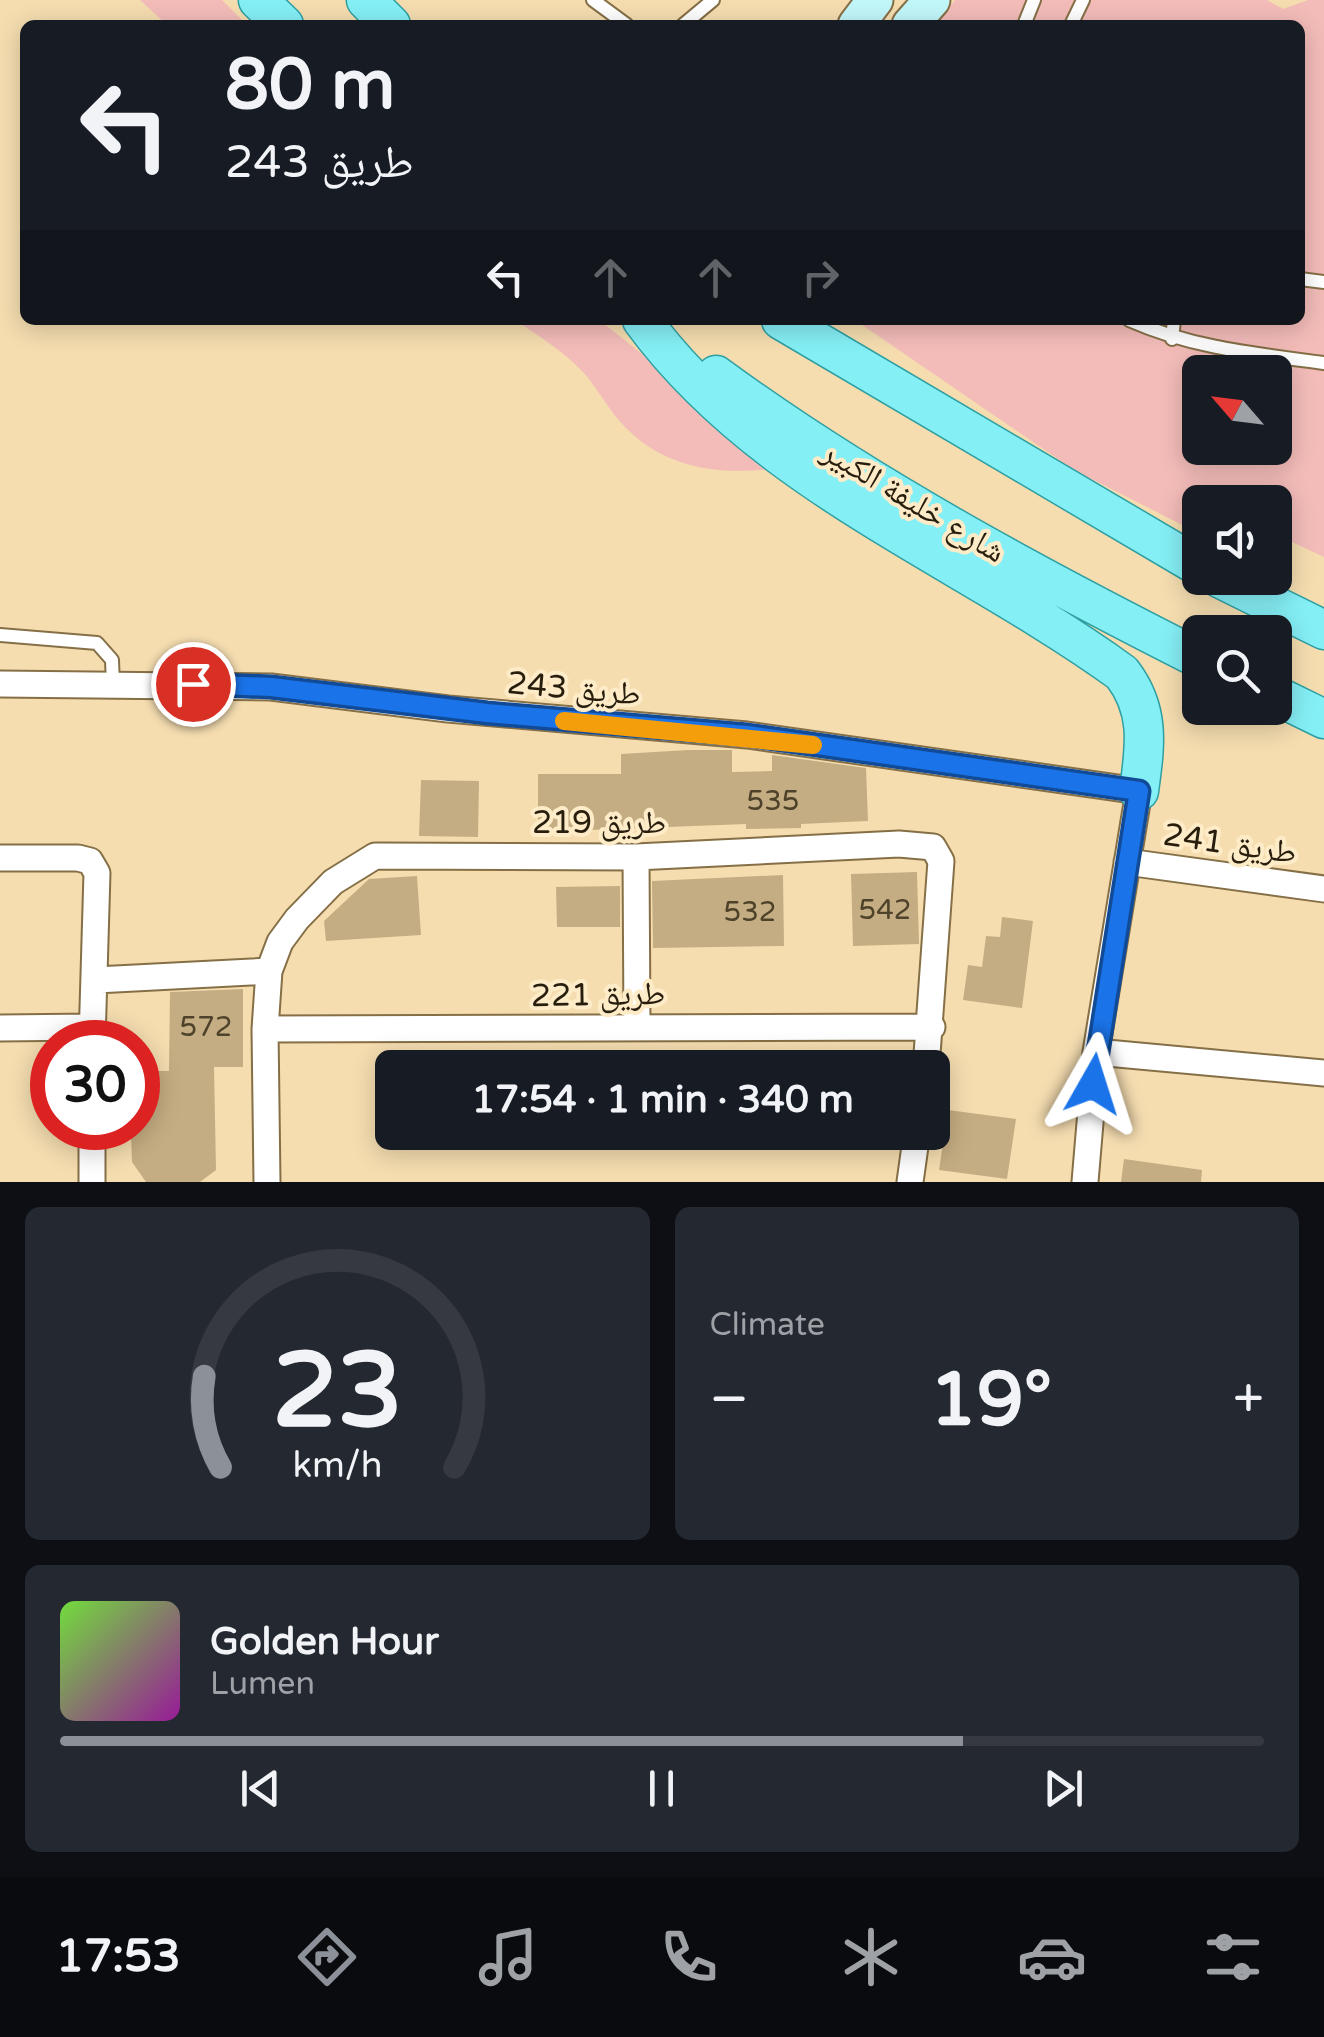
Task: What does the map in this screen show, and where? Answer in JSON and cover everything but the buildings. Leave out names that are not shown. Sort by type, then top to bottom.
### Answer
[{"type":"main road","points":[[258,0],[279,20]]},
{"type":"main road","points":[[366,0],[386,20]]},
{"type":"main road","points":[[860,20],[875,0]]},
{"type":"main road","points":[[914,20],[932,0]]},
{"type":"main road","points":[[645,325],[682,374],[746,430],[950,568],[1122,673],[1136,692],[1144,714],[1139,791]]},
{"type":"main road","name":"شارع خليفة الكبير","points":[[648,325],[778,420],[1068,592],[1182,650]]},
{"type":"main road","points":[[789,325],[1182,557]]},
{"type":"main road","points":[[819,325],[874,378]]},
{"type":"main road","points":[[1253,595],[1324,630]]},
{"type":"main road","points":[[1292,703],[1324,718]]},
{"type":"street","name":"طريق 243","points":[[0,684],[271,687],[487,713],[747,735],[1139,791]]},
{"type":"street","name":"طريق 241","points":[[1085,1182],[1096,1052],[1139,791]]},
{"type":"street","name":"طريق 219","points":[[270,971],[280,942],[297,919],[334,882],[376,856],[636,857],[900,844],[932,847],[940,861],[929,1050]]},
{"type":"street","points":[[636,857],[637,1026]]},
{"type":"street","points":[[0,858],[90,860],[97,873],[93,1020]]},
{"type":"street","name":"طريق 241","points":[[1127,862],[1324,889]]},
{"type":"street","points":[[96,980],[270,971],[265,1028],[267,1182]]},
{"type":"street","points":[[0,1028],[30,1030]]},
{"type":"street","name":"طريق 221","points":[[265,1028],[932,1028]]},
{"type":"street","points":[[1096,1052],[1324,1073]]},
{"type":"street","points":[[92,1150],[92,1182]]},
{"type":"street","points":[[910,1182],[914,1150]]},
{"type":"lane","points":[[592,0],[620,20]]},
{"type":"lane","points":[[689,20],[713,0]]},
{"type":"lane","points":[[1140,325],[1172,339],[1214,349],[1324,363]]},
{"type":"lane","points":[[1172,339],[1173,325]]},
{"type":"lane","points":[[0,635],[97,643],[112,660],[113,687]]},
{"type":"shaded area","points":[[140,0],[222,0],[242,20],[162,20]]},
{"type":"shaded area","points":[[955,0],[1267,0],[1283,9],[1308,0],[1324,0],[1324,557],[1292,542],[1292,485],[1182,485],[1182,525],[1074,470],[862,325],[1305,325],[1305,20],[940,20]]},
{"type":"shaded area","points":[[522,325],[605,325],[786,467],[722,470],[661,454],[626,428],[575,364]]},
{"type":"slow traffic","points":[[564,721],[747,735],[813,745]]},
{"type":"route","points":[[193,684],[271,687],[604,725],[747,735],[1139,791],[1093,1084]]}]
